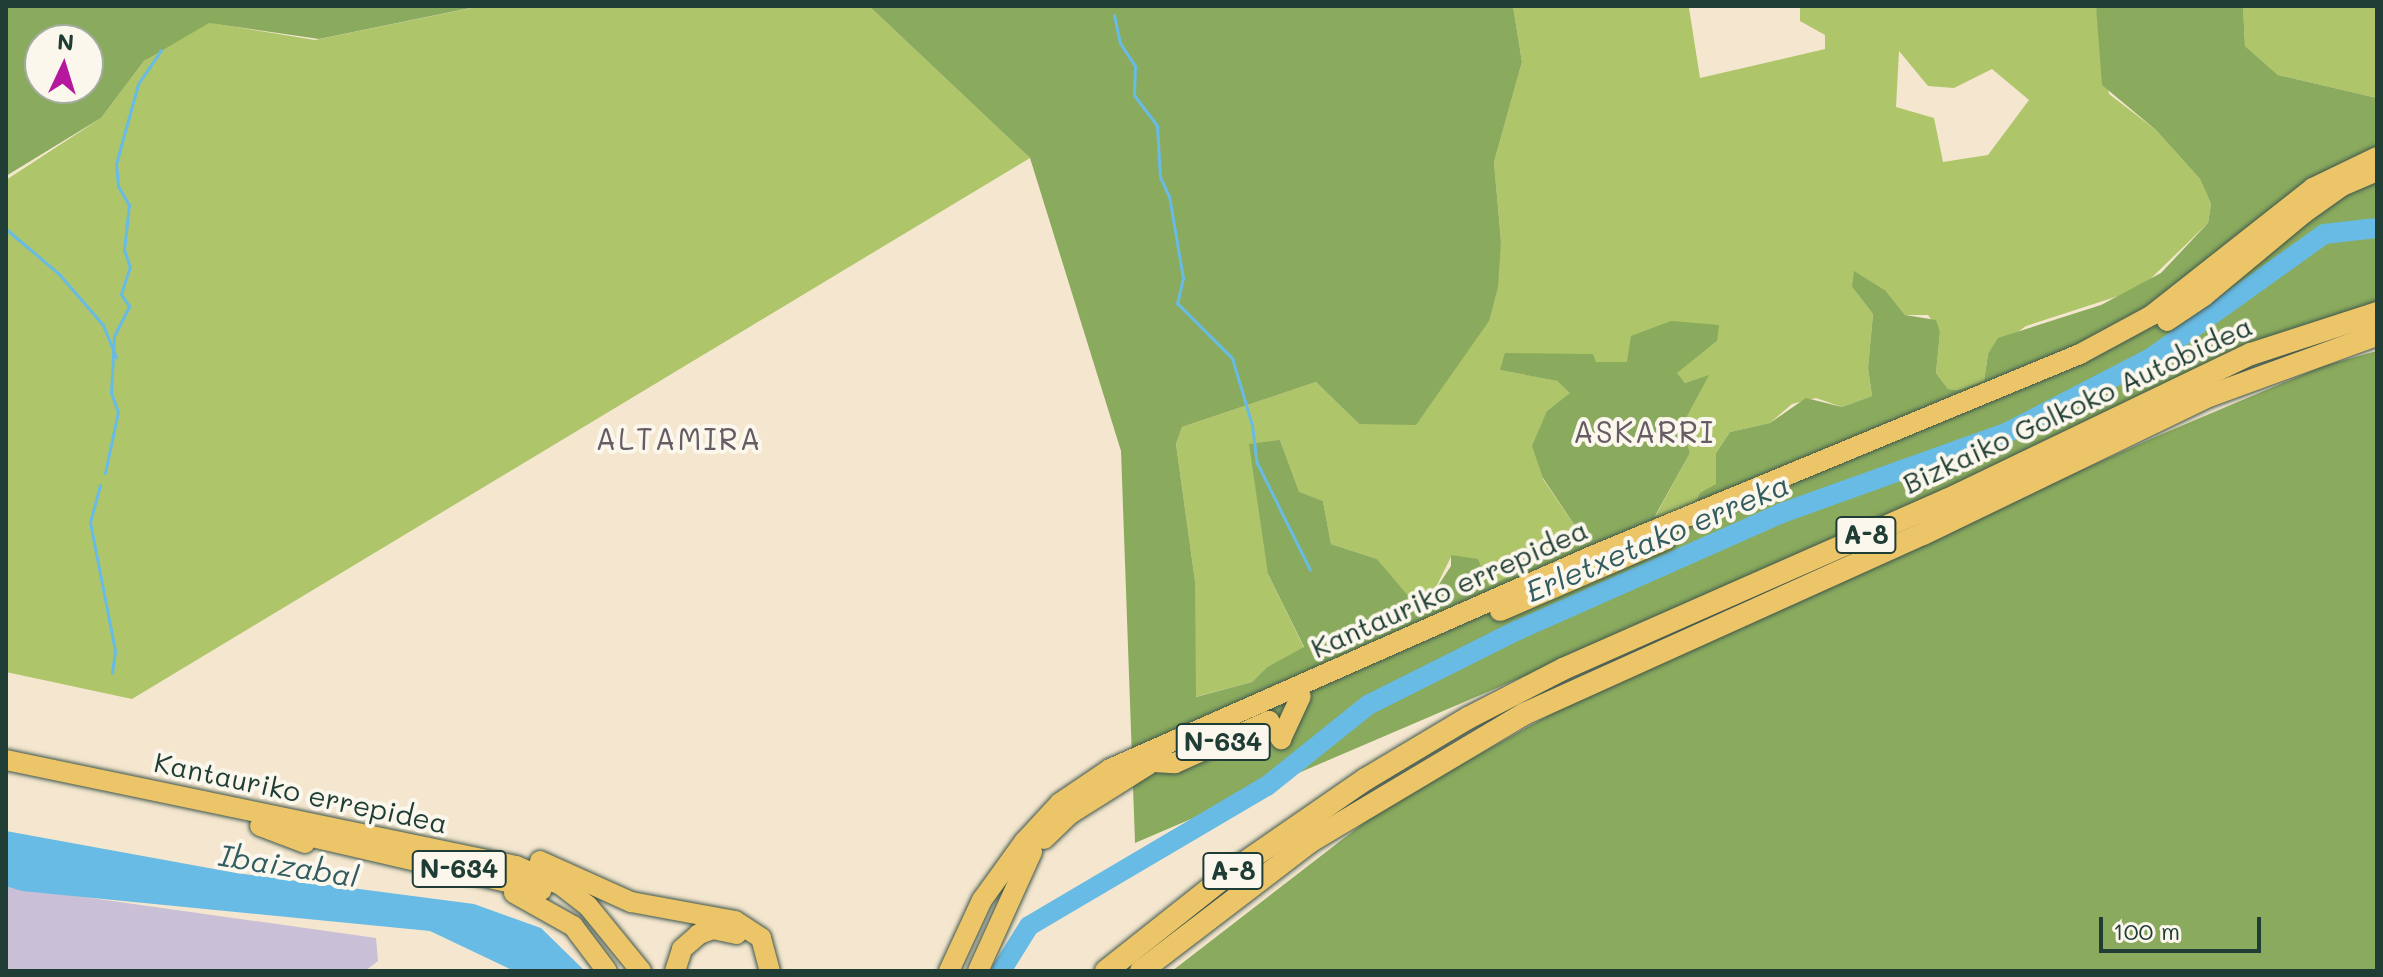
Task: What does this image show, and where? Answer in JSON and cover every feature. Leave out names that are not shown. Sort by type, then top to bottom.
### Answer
[{"type":"highway","name":"Kantauriko errepidea","points":[[949,971],[982,900],[1024,842],[1060,803],[1110,769],[1592,556],[2080,354],[2163,308],[2313,188],[2377,157]]},
{"type":"highway","name":"Kantauriko errepidea","points":[[963,971],[992,909],[1032,852],[1070,814],[1153,762],[1301,696],[2081,369],[2204,296],[2304,213],[2342,186],[2377,171]]},
{"type":"highway","name":"Bizkaiko Golkoko Autobidea","points":[[1106,971],[1231,872],[1366,779],[1495,704],[1649,630],[1947,500],[2251,354],[2377,313]]},
{"type":"highway","name":"Bizkaiko Golkoko Autobidea","points":[[1141,971],[1311,841],[1524,714],[1950,522],[2209,396],[2296,360],[2377,335]]},
{"type":"highway","name":"N-634","points":[[1153,762],[1175,763],[1269,721],[1281,739],[1301,696]]},
{"type":"highway","name":"Kantauriko errepidea","points":[[6,760],[516,866],[561,885],[588,906],[641,971]]},
{"type":"highway","name":"Kantauriko errepidea","points":[[6,771],[535,887],[580,916],[625,971]]},
{"type":"highway","points":[[260,826],[344,857],[531,899],[573,926],[607,971]]},
{"type":"highway","points":[[388,838],[505,851],[537,860],[631,902],[735,921],[761,938],[770,971]]},
{"type":"highway","points":[[978,971],[1032,852]]},
{"type":"highway","points":[[675,971],[682,949],[713,929],[748,940],[763,971]]},
{"type":"shaded area","points":[[6,886],[376,938],[378,961],[365,971],[6,971]]},
{"type":"green space","points":[[6,6],[480,6],[319,39],[209,23],[144,61],[101,118],[6,176]]},
{"type":"green space","points":[[481,6],[869,6],[1030,158],[132,699],[6,672],[6,180],[101,118],[144,61],[205,22],[315,40]]},
{"type":"green space","points":[[869,6],[1513,6],[1522,62],[1494,162],[1501,241],[1498,287],[1489,321],[1416,425],[1359,424],[1316,382],[1182,427],[1176,444],[1195,581],[1196,697],[1252,682],[1267,667],[1304,647],[1268,574],[1249,444],[1280,440],[1299,492],[1323,501],[1331,544],[1377,559],[1415,604],[1432,595],[1451,566],[1451,555],[1478,559],[1489,586],[1585,541],[1543,478],[1532,446],[1547,411],[1570,393],[1557,381],[1500,370],[1505,353],[1593,354],[1596,362],[1627,362],[1631,336],[1671,321],[1719,325],[1717,341],[1677,373],[1685,383],[1709,375],[1682,426],[1690,453],[1655,516],[1690,514],[1700,493],[1716,484],[1716,453],[1730,432],[1770,423],[1806,398],[1842,407],[1872,396],[1868,368],[1873,314],[1852,287],[1854,271],[1886,291],[1905,315],[1936,320],[1940,332],[1936,373],[1948,389],[1958,390],[1984,381],[1988,354],[1998,338],[2101,305],[2161,273],[2208,223],[2211,204],[2200,179],[2156,130],[2102,85],[2096,6],[2243,6],[2245,46],[2278,75],[2377,98],[2377,311],[1135,843],[1121,451],[1030,158]]},
{"type":"green space","points":[[1513,6],[1702,6],[1689,8],[1700,78],[1825,49],[1825,35],[1800,21],[1800,6],[2096,6],[2109,94],[2156,130],[2200,179],[2211,204],[2208,223],[2140,289],[2026,326],[1988,354],[1984,381],[1959,390],[1948,389],[1936,373],[1940,332],[1928,315],[1905,315],[1886,291],[1852,287],[1873,314],[1868,368],[1872,396],[1842,407],[1816,398],[1792,404],[1770,423],[1730,432],[1716,453],[1716,484],[1690,514],[1655,517],[1690,453],[1682,426],[1708,376],[1685,383],[1676,373],[1717,341],[1627,362],[1501,370],[1557,381],[1571,393],[1547,411],[1543,479],[1585,541],[1488,587],[1452,555],[1432,595],[1414,604],[1377,559],[1331,544],[1323,501],[1299,493],[1280,440],[1268,574],[1304,648],[1267,667],[1252,682],[1195,697],[1195,581],[1176,444],[1182,427],[1316,382],[1359,424],[1488,322],[1501,241],[1494,162],[1522,62]],"holes":[[[1899,51],[1928,86],[1954,88],[1992,69],[2029,100],[1988,155],[1943,162],[1934,118],[1896,107]]]},
{"type":"green space","points":[[2243,6],[2377,6],[2377,98],[2278,75],[2245,46]]},
{"type":"green space","points":[[2377,351],[2377,971],[1172,971],[1383,808],[1601,686],[2155,437],[2323,366]]},
{"type":"water","points":[[6,831],[236,873],[474,904],[541,928],[585,971],[514,971],[430,931],[22,891],[6,886]]},
{"type":"waterway","points":[[1114,15],[1120,43],[1135,66],[1134,95],[1157,126],[1160,177],[1169,196],[1183,278],[1177,303],[1232,358],[1252,425],[1257,463],[1310,570]]},
{"type":"waterway","points":[[105,473],[118,412],[111,393],[114,336],[129,306],[121,294],[130,267],[124,250],[129,205],[118,186],[116,164],[138,84],[161,50]]},
{"type":"waterway","name":"Erletxetako erreka","points":[[1001,971],[1029,926],[1267,786],[1368,705],[1518,630],[1782,513],[2008,432],[2151,358],[2324,234],[2377,228]]},
{"type":"waterway","points":[[6,229],[59,274],[103,325],[116,358]]},
{"type":"waterway","points":[[100,485],[90,522],[115,651],[112,673]]},
{"type":"district","name":"ASKARRI","points":[[1644,431]]},
{"type":"district","name":"ALTAMIRA","points":[[679,438]]},
{"type":"water label","name":"Ibaizabal","points":[[289,865]]}]
